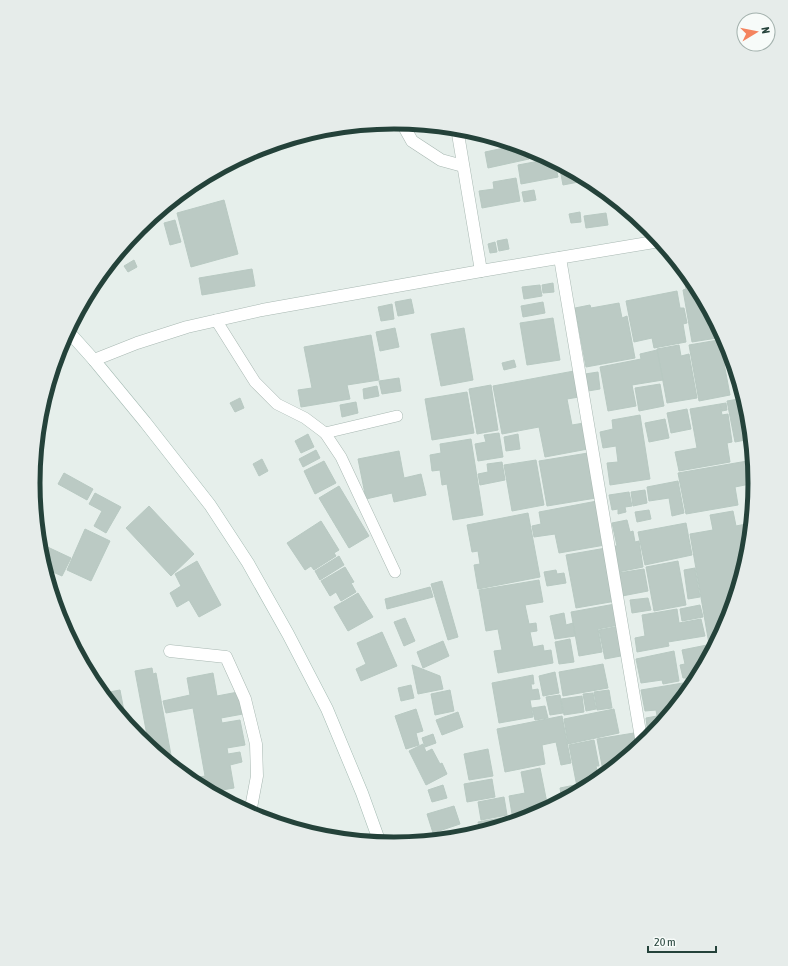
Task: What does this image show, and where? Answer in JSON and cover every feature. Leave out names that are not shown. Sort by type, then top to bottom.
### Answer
[{"type":"street","points":[[406,130],[412,141],[441,160],[463,166]]},
{"type":"street","points":[[458,135],[481,271]]},
{"type":"street","points":[[94,360],[156,336],[187,326],[288,305],[653,242]]},
{"type":"street","points":[[560,258],[641,736]]},
{"type":"street","points":[[72,336],[94,360],[210,505],[248,563],[288,634],[327,709],[362,793],[378,836]]},
{"type":"street","points":[[170,651],[226,657],[245,699],[256,744],[257,776],[251,806]]},
{"type":"lane","points":[[216,320],[255,382],[278,404],[305,418],[325,433],[340,457],[396,572]]},
{"type":"lane","points":[[325,433],[397,416]]},
{"type":"building","points":[[506,147],[528,156],[529,159],[488,168],[485,152]]},
{"type":"building","points":[[540,161],[556,169],[558,177],[521,184],[518,165]]},
{"type":"building","points":[[560,171],[580,182],[563,185]]},
{"type":"building","points":[[516,178],[520,201],[482,208],[479,191],[494,189],[493,182]]},
{"type":"building","points":[[534,190],[536,200],[524,202],[522,192]]},
{"type":"building","points":[[224,200],[238,254],[191,267],[177,213]]},
{"type":"building","points":[[580,212],[581,222],[571,223],[569,214]]},
{"type":"building","points":[[606,213],[608,225],[586,228],[584,216]]},
{"type":"building","points":[[175,220],[181,242],[170,245],[164,223]]},
{"type":"building","points":[[507,239],[509,249],[499,251],[497,241]]},
{"type":"building","points":[[495,242],[497,252],[490,253],[488,244]]},
{"type":"building","points":[[134,260],[137,267],[128,272],[124,266]]},
{"type":"building","points":[[252,269],[255,286],[202,295],[199,278]]},
{"type":"building","points":[[685,281],[701,306],[716,338],[692,342],[683,290],[686,289]]},
{"type":"building","points":[[553,283],[554,292],[543,293],[542,285]]},
{"type":"building","points":[[540,285],[542,296],[524,299],[522,287]]},
{"type":"building","points":[[677,291],[680,308],[684,308],[687,323],[683,324],[686,342],[654,348],[652,338],[634,342],[626,301]]},
{"type":"building","points":[[411,299],[414,313],[398,316],[395,302]]},
{"type":"building","points":[[543,302],[545,313],[523,317],[521,306]]},
{"type":"building","points":[[619,303],[622,318],[627,316],[635,358],[586,367],[575,308],[590,305],[591,308]]},
{"type":"building","points":[[392,304],[394,319],[381,321],[378,307]]},
{"type":"building","points":[[553,318],[560,360],[527,365],[520,323]]},
{"type":"building","points":[[395,328],[399,347],[380,351],[376,332]]},
{"type":"building","points":[[464,328],[473,380],[441,386],[431,334]]},
{"type":"building","points":[[371,335],[379,380],[347,385],[350,399],[301,407],[298,390],[312,388],[304,347]]},
{"type":"building","points":[[717,340],[727,363],[724,363],[730,395],[699,401],[689,345]]},
{"type":"building","points":[[679,345],[681,356],[689,354],[697,398],[667,403],[657,349]]},
{"type":"building","points":[[657,350],[663,380],[632,385],[636,406],[608,411],[600,367],[641,359],[640,354]]},
{"type":"building","points":[[514,360],[516,367],[504,370],[502,363]]},
{"type":"building","points":[[574,371],[579,397],[567,399],[572,425],[584,423],[588,449],[545,457],[539,427],[502,434],[493,386]]},
{"type":"building","points":[[598,372],[600,389],[588,391],[585,374]]},
{"type":"building","points":[[399,378],[401,391],[382,394],[379,381]]},
{"type":"building","points":[[660,384],[664,406],[639,411],[635,388]]},
{"type":"building","points":[[491,385],[498,430],[477,434],[469,389]]},
{"type":"building","points":[[377,386],[379,396],[364,399],[363,389]]},
{"type":"building","points":[[467,392],[474,433],[432,440],[425,399]]},
{"type":"building","points":[[240,398],[244,408],[235,412],[230,403]]},
{"type":"building","points":[[738,399],[745,440],[735,442],[727,401]]},
{"type":"building","points":[[356,402],[358,413],[342,417],[340,405]]},
{"type":"building","points":[[726,403],[727,410],[722,411],[720,404]]},
{"type":"building","points":[[720,404],[722,415],[728,414],[732,442],[727,443],[730,462],[679,471],[675,452],[697,448],[690,409]]},
{"type":"building","points":[[687,409],[691,429],[671,433],[667,413]]},
{"type":"building","points":[[640,415],[650,479],[610,485],[607,463],[618,462],[616,446],[603,448],[600,432],[613,429],[612,420]]},
{"type":"building","points":[[665,419],[669,438],[649,442],[645,423]]},
{"type":"building","points":[[499,433],[503,457],[478,461],[475,444],[486,442],[484,435]]},
{"type":"building","points":[[308,434],[314,447],[301,453],[295,441]]},
{"type":"building","points":[[518,434],[520,449],[506,451],[504,437]]},
{"type":"building","points":[[471,439],[483,515],[453,520],[447,484],[442,485],[440,470],[432,471],[430,455],[441,453],[440,444]]},
{"type":"building","points":[[316,450],[320,458],[303,467],[299,459]]},
{"type":"building","points":[[399,451],[404,478],[421,474],[426,495],[394,502],[392,493],[366,499],[358,459]]},
{"type":"building","points":[[588,453],[596,498],[547,506],[539,461]]},
{"type":"building","points":[[262,459],[268,471],[259,476],[253,464]]},
{"type":"building","points":[[536,460],[544,505],[512,511],[504,465]]},
{"type":"building","points":[[324,461],[336,483],[315,494],[304,471]]},
{"type":"building","points":[[747,461],[748,484],[735,487],[738,505],[686,514],[678,473]]},
{"type":"building","points":[[502,462],[505,480],[480,485],[478,474],[488,472],[487,464]]},
{"type":"building","points":[[64,473],[93,489],[87,500],[58,484]]},
{"type":"building","points":[[678,481],[684,513],[672,516],[669,498],[649,501],[647,487]]},
{"type":"building","points":[[339,486],[369,536],[349,548],[319,498]]},
{"type":"building","points":[[645,490],[647,503],[633,506],[631,492]]},
{"type":"building","points":[[629,492],[632,506],[625,507],[626,512],[618,514],[618,509],[612,510],[609,495]]},
{"type":"building","points":[[95,493],[121,507],[106,533],[94,526],[102,511],[89,504]]},
{"type":"building","points":[[597,501],[605,545],[559,553],[555,534],[534,537],[532,526],[541,524],[539,512]]},
{"type":"building","points":[[149,506],[194,554],[171,576],[126,528]]},
{"type":"building","points":[[649,510],[651,519],[637,522],[635,512]]},
{"type":"building","points":[[733,511],[736,526],[745,524],[736,575],[721,618],[709,644],[690,534],[713,530],[710,515]]},
{"type":"building","points":[[528,513],[540,577],[478,589],[474,565],[480,564],[478,551],[472,552],[467,525]]},
{"type":"building","points":[[627,520],[630,532],[633,531],[635,542],[639,541],[643,567],[618,572],[613,546],[617,546],[612,523]]},
{"type":"building","points":[[321,521],[339,550],[334,553],[336,556],[314,570],[311,566],[305,570],[287,543]]},
{"type":"building","points":[[686,523],[692,555],[645,565],[638,532]]},
{"type":"building","points":[[85,529],[110,541],[91,581],[67,570]]},
{"type":"building","points":[[46,546],[71,558],[62,576],[51,571]]},
{"type":"building","points":[[606,548],[616,601],[576,608],[566,555]]},
{"type":"building","points":[[339,556],[344,565],[320,580],[315,571]]},
{"type":"building","points":[[197,561],[221,605],[199,617],[189,600],[177,607],[170,593],[181,586],[175,574]]},
{"type":"building","points":[[678,561],[686,605],[654,611],[646,567]]},
{"type":"building","points":[[345,567],[354,582],[351,583],[356,592],[341,601],[336,592],[330,596],[321,581]]},
{"type":"building","points":[[695,568],[700,597],[688,599],[684,570]]},
{"type":"building","points":[[644,569],[648,591],[622,596],[618,573]]},
{"type":"building","points":[[556,570],[557,574],[564,573],[566,583],[547,586],[544,572]]},
{"type":"building","points":[[539,580],[543,602],[525,605],[529,624],[536,623],[537,631],[530,632],[533,647],[543,645],[544,651],[551,650],[553,663],[498,673],[494,651],[502,650],[498,629],[486,631],[479,590]]},
{"type":"building","points":[[442,581],[458,637],[448,640],[431,584]]},
{"type":"building","points":[[430,587],[433,597],[387,609],[385,599]]},
{"type":"building","points":[[358,593],[373,617],[348,631],[334,607]]},
{"type":"building","points":[[648,598],[651,610],[632,613],[630,600]]},
{"type":"building","points":[[615,604],[619,625],[598,629],[602,652],[579,656],[571,612]]},
{"type":"building","points":[[700,605],[703,617],[682,621],[680,609]]},
{"type":"building","points":[[677,609],[679,623],[701,619],[705,636],[668,642],[669,646],[637,652],[635,638],[645,636],[642,615]]},
{"type":"building","points":[[564,613],[566,625],[573,623],[575,636],[555,639],[550,616]]},
{"type":"building","points":[[405,618],[415,641],[404,646],[394,622]]},
{"type":"building","points":[[620,626],[626,655],[605,659],[599,630]]},
{"type":"building","points":[[382,632],[397,666],[361,681],[356,669],[366,664],[357,643]]},
{"type":"building","points":[[570,639],[574,662],[559,664],[555,642]]},
{"type":"building","points":[[443,641],[449,656],[423,668],[417,652]]},
{"type":"building","points":[[707,645],[707,647],[687,682],[686,678],[683,678],[680,665],[685,664],[682,650]]},
{"type":"building","points":[[674,651],[679,681],[663,684],[662,680],[641,683],[636,659]]},
{"type":"building","points":[[603,664],[608,688],[563,696],[559,672]]},
{"type":"building","points":[[412,665],[440,676],[443,689],[418,694]]},
{"type":"building","points":[[152,668],[153,674],[156,673],[172,758],[147,736],[135,671]]},
{"type":"building","points":[[555,672],[559,693],[543,696],[539,676]]},
{"type":"building","points":[[213,673],[217,696],[238,692],[243,714],[221,718],[222,723],[240,720],[245,745],[227,748],[228,754],[240,752],[242,762],[230,765],[234,788],[218,791],[198,777],[205,776],[193,708],[166,713],[163,701],[190,695],[187,678]]},
{"type":"building","points":[[533,675],[534,684],[531,684],[532,690],[538,689],[540,699],[530,700],[533,717],[499,723],[492,683]]},
{"type":"building","points":[[683,683],[683,687],[675,699],[647,729],[646,718],[657,716],[656,710],[645,711],[641,690]]},
{"type":"building","points":[[411,685],[414,698],[401,701],[398,688]]},
{"type":"building","points":[[120,690],[124,711],[113,699],[108,692]]},
{"type":"building","points":[[450,690],[454,711],[435,715],[431,694]]},
{"type":"building","points":[[609,690],[612,708],[597,710],[594,692]]},
{"type":"building","points":[[593,693],[596,709],[586,711],[583,694]]},
{"type":"building","points":[[560,695],[563,713],[550,715],[546,697]]},
{"type":"building","points":[[582,696],[584,712],[564,715],[561,699]]},
{"type":"building","points":[[545,706],[548,718],[535,720],[532,708]]},
{"type":"building","points":[[416,709],[423,731],[416,733],[419,745],[406,749],[395,716]]},
{"type":"building","points":[[614,709],[619,733],[568,744],[564,719]]},
{"type":"building","points":[[458,712],[463,727],[442,735],[436,720]]},
{"type":"building","points":[[562,716],[571,763],[561,765],[556,742],[542,745],[545,764],[505,772],[497,729]]},
{"type":"building","points":[[634,733],[636,741],[603,769],[597,739]]},
{"type":"building","points":[[433,734],[436,743],[425,747],[422,738]]},
{"type":"building","points":[[594,740],[599,766],[596,766],[597,773],[577,786],[569,745]]},
{"type":"building","points":[[423,744],[426,752],[432,749],[440,764],[442,763],[447,774],[426,785],[409,751]]},
{"type":"building","points":[[488,749],[493,776],[469,780],[464,754]]},
{"type":"building","points":[[540,768],[547,802],[512,816],[509,796],[525,793],[521,772]]},
{"type":"building","points":[[492,779],[495,797],[467,802],[464,784]]},
{"type":"building","points":[[443,785],[447,798],[432,802],[428,790]]},
{"type":"building","points":[[575,785],[576,787],[561,795],[560,788]]},
{"type":"building","points":[[504,797],[507,815],[481,820],[478,802]]},
{"type":"building","points":[[454,806],[460,824],[433,833],[427,814]]},
{"type":"building","points":[[501,818],[502,820],[479,827],[478,822]]}]
